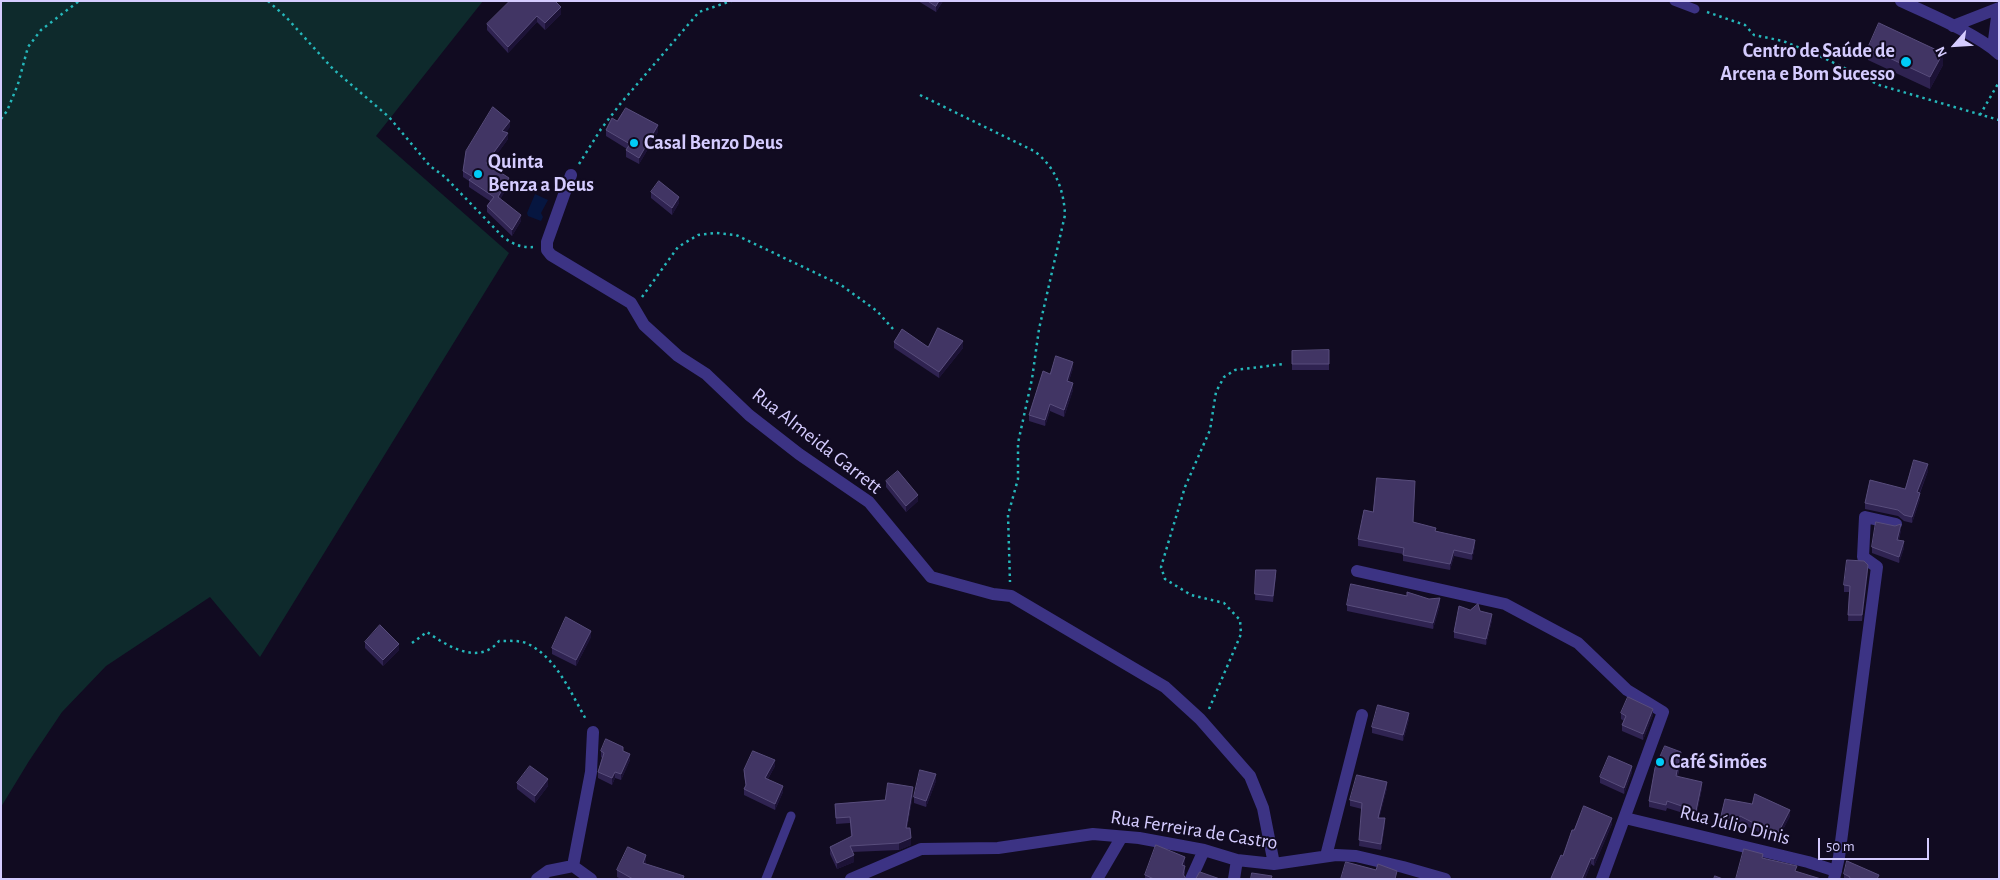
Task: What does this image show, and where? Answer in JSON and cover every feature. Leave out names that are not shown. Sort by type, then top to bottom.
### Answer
[{"type":"street","points":[[1901,1],[1953,26],[1996,51],[1998,9],[1953,26]]},
{"type":"street","points":[[547,250],[548,242],[571,176]]},
{"type":"street","name":"Rua Almeida Garrett","points":[[547,250],[551,255],[631,304],[644,325],[678,356],[706,374],[748,415],[799,454],[869,502],[931,577],[993,594],[1011,596],[1166,687],[1200,720],[1250,776],[1263,808],[1274,864]]},
{"type":"street","points":[[1835,875],[1877,567],[1863,557],[1865,517],[1896,524]]},
{"type":"street","points":[[1357,571],[1505,604],[1578,643],[1628,690],[1663,712],[1602,879]]},
{"type":"street","points":[[1326,856],[1362,715]]},
{"type":"street","points":[[573,866],[591,772],[593,732]]},
{"type":"street","name":"Rua Júlio Dinis","points":[[1625,818],[1808,862],[1835,875]]},
{"type":"street","name":"Rua Ferreira de Castro","points":[[850,879],[921,849],[998,848],[1093,834],[1121,838],[1139,838],[1204,850],[1237,860],[1274,864],[1336,855],[1356,856],[1445,879]]},
{"type":"street","points":[[1097,879],[1121,838]]},
{"type":"street","points":[[1192,879],[1204,850]]},
{"type":"street","points":[[1234,879],[1237,860]]},
{"type":"street","points":[[537,879],[548,872],[573,866]]},
{"type":"street","points":[[573,866],[590,879]]},
{"type":"lane","points":[[1674,1],[1695,9]]},
{"type":"lane","points":[[766,879],[791,816]]},
{"type":"path","points":[[1,119],[7,111],[18,84],[28,47],[41,30],[79,1]]},
{"type":"path","points":[[268,1],[286,17],[333,69],[389,117],[430,166],[445,177],[503,237],[514,245],[526,248],[538,247],[547,250]]},
{"type":"path","points":[[571,176],[601,129],[699,12],[731,1]]},
{"type":"path","points":[[1695,9],[1745,25],[1754,35],[1784,41],[1879,85],[1999,120]]},
{"type":"path","points":[[1980,116],[1999,82]]},
{"type":"path","points":[[920,95],[1034,151],[1046,160],[1060,186],[1064,202],[1064,215],[1039,329],[1032,378],[1018,443],[1018,480],[1008,515],[1011,596]]},
{"type":"path","points":[[634,308],[678,247],[698,235],[716,233],[736,234],[841,285],[877,311],[893,329]]},
{"type":"path","points":[[1200,720],[1208,711],[1241,634],[1240,620],[1224,603],[1191,595],[1165,579],[1161,567],[1185,487],[1210,430],[1216,392],[1224,377],[1235,370],[1284,364]]},
{"type":"path","points":[[412,643],[427,632],[445,644],[469,652],[480,653],[493,648],[499,641],[514,640],[525,643],[538,651],[558,671],[593,732]]},
{"type":"green space","points":[[1,1],[483,1],[376,136],[509,253],[260,657],[210,597],[106,666],[62,712],[1,807]]},
{"type":"water","points":[[535,194],[548,200],[541,213],[543,217],[541,221],[528,216],[527,213]]},
{"type":"building","points":[[510,1],[555,1],[561,7],[545,23],[537,16],[508,47],[487,24]]},
{"type":"building","points":[[928,1],[939,1],[936,6]]},
{"type":"building","points":[[1879,23],[1943,53],[1930,77],[1868,48]]},
{"type":"building","name":"Quinta Benza a Deus","points":[[493,107],[510,121],[502,131],[508,133],[486,163],[509,178],[498,197],[521,215],[512,230],[487,206],[494,197],[469,180],[473,177],[463,171],[466,151]]},
{"type":"building","name":"Casal Benzo Deus","points":[[626,108],[658,125],[639,158],[626,150],[630,144],[606,130],[612,118],[617,121]]},
{"type":"building","points":[[659,181],[679,197],[672,208],[651,192]]},
{"type":"building","points":[[938,328],[963,341],[939,372],[894,342],[902,329],[928,347]]},
{"type":"building","points":[[1329,350],[1329,364],[1292,364],[1292,351]]},
{"type":"building","points":[[1056,356],[1073,362],[1067,381],[1073,383],[1064,410],[1050,404],[1045,420],[1029,415],[1043,371],[1050,374]]},
{"type":"building","points":[[1914,460],[1928,464],[1917,492],[1920,493],[1912,517],[1904,515],[1898,510],[1865,503],[1870,480],[1905,489]]},
{"type":"building","points":[[898,471],[918,495],[906,506],[886,481]]},
{"type":"building","points":[[1377,478],[1415,481],[1413,522],[1436,528],[1435,531],[1475,540],[1472,554],[1454,550],[1450,564],[1403,555],[1404,548],[1358,539],[1364,510],[1373,512]]},
{"type":"building","points":[[1876,522],[1895,526],[1901,524],[1897,540],[1904,541],[1899,557],[1872,547]]},
{"type":"building","points":[[1847,560],[1864,561],[1868,565],[1862,615],[1848,615],[1850,586],[1844,585]]},
{"type":"building","points":[[1256,570],[1276,570],[1273,596],[1255,594]]},
{"type":"building","points":[[1351,584],[1407,596],[1407,592],[1429,599],[1440,598],[1433,623],[1347,605]]},
{"type":"building","points":[[1478,604],[1480,611],[1492,614],[1486,639],[1454,632],[1459,606],[1470,610]]},
{"type":"building","points":[[566,617],[591,631],[576,660],[552,648]]},
{"type":"building","points":[[380,625],[399,644],[383,660],[365,642]]},
{"type":"building","points":[[1628,697],[1653,709],[1643,734],[1622,725],[1626,716],[1621,713]]},
{"type":"building","points":[[1378,705],[1409,713],[1403,735],[1372,727]]},
{"type":"building","points":[[606,739],[623,747],[623,751],[630,754],[621,774],[615,772],[612,778],[598,772],[604,753],[601,751]]},
{"type":"building","points":[[1665,746],[1681,752],[1676,776],[1702,782],[1696,811],[1667,801],[1666,805],[1649,801],[1655,768]]},
{"type":"building","points":[[753,751],[775,760],[765,778],[783,786],[775,804],[744,789],[746,785],[744,770]]},
{"type":"building","points":[[1609,756],[1632,766],[1624,788],[1600,777]]},
{"type":"building","points":[[530,766],[548,779],[535,796],[517,783]]},
{"type":"building","points":[[920,770],[936,774],[926,801],[914,797]]},
{"type":"building","points":[[1357,775],[1387,782],[1378,818],[1385,818],[1381,844],[1359,840],[1362,803],[1350,800]]},
{"type":"building","points":[[888,783],[913,787],[906,828],[910,828],[911,838],[899,843],[850,846],[854,855],[837,863],[830,847],[852,836],[850,817],[836,818],[835,804],[885,800]]},
{"type":"building","points":[[1755,794],[1790,810],[1777,835],[1740,816],[1738,824],[1720,820],[1725,799],[1752,804]]},
{"type":"building","points":[[1584,806],[1612,818],[1594,859],[1591,858],[1582,879],[1553,879],[1551,878],[1561,855],[1563,856],[1572,830],[1574,830]]},
{"type":"building","points":[[1156,845],[1185,857],[1182,865],[1185,866],[1183,874],[1186,879],[1154,879],[1145,875]]},
{"type":"building","points":[[628,847],[646,855],[643,863],[684,876],[683,879],[633,879],[617,870]]},
{"type":"building","points":[[1744,849],[1763,854],[1762,858],[1797,866],[1795,871],[1821,879],[1736,879]]},
{"type":"building","points":[[1847,861],[1879,875],[1877,879],[1849,879],[1850,877],[1844,874]]},
{"type":"building","points":[[1346,862],[1376,870],[1378,864],[1397,871],[1395,879],[1341,879]]},
{"type":"building","points":[[1200,872],[1220,879],[1196,879]]},
{"type":"building","points":[[1252,873],[1272,876],[1271,879],[1251,879]]},
{"type":"place","name":"Centro de Saúde de Arcena e Bom Sucesso","points":[[1906,62]]},
{"type":"place","name":"Casal Benzo Deus","points":[[634,143]]},
{"type":"place","name":"Quinta Benza a Deus","points":[[478,174]]},
{"type":"place","name":"Café Simões","points":[[1660,762]]}]
